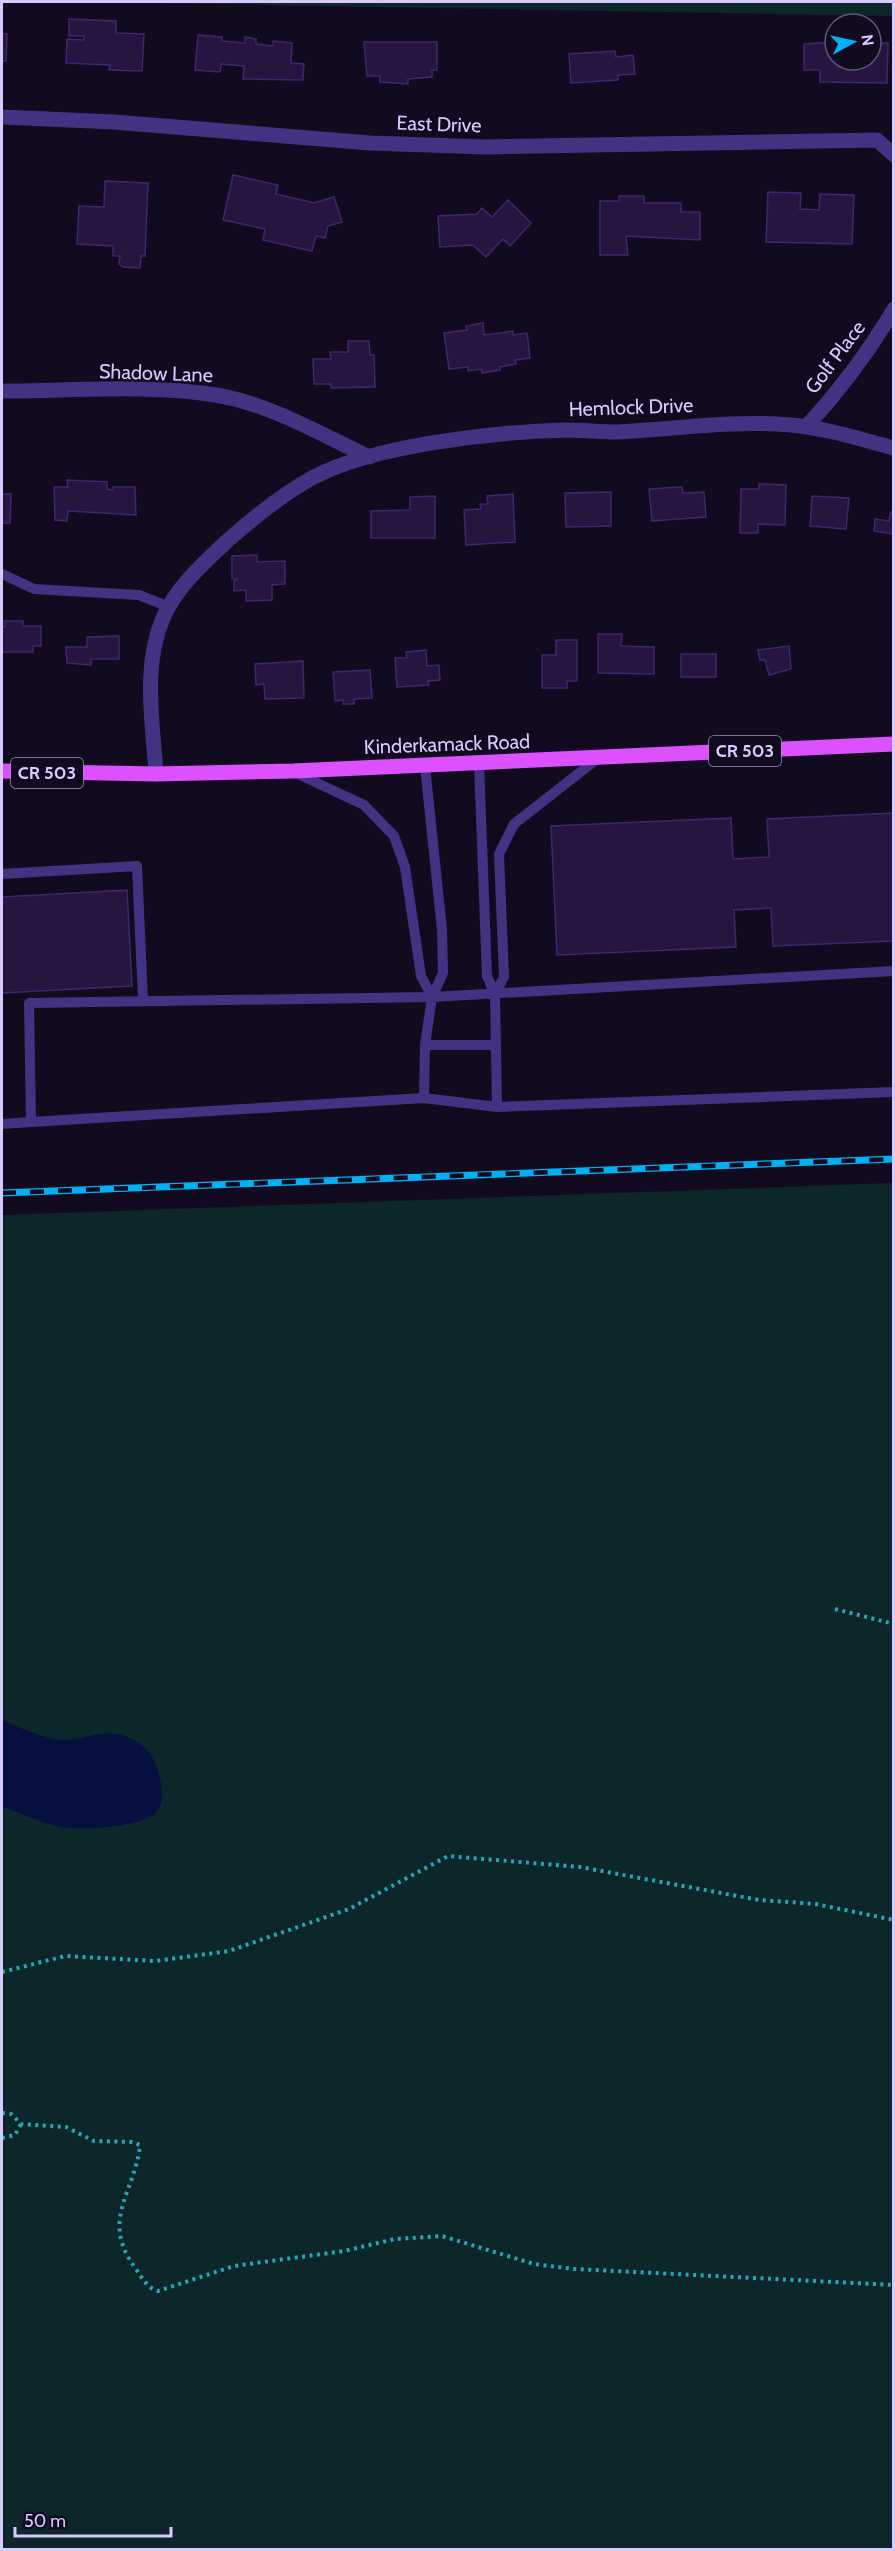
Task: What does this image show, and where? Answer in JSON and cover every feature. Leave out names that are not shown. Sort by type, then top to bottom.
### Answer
[{"type":"main road","name":"Kinderkamack Road","points":[[2,771],[156,774],[293,771],[894,744]]},
{"type":"street","name":"East Drive","points":[[2,117],[114,122],[370,143],[474,147],[877,140],[894,155]]},
{"type":"street","name":"Golf Place","points":[[806,428],[842,389],[894,309]]},
{"type":"street","name":"Shadow Lane","points":[[2,391],[159,391],[217,395],[270,410],[369,457]]},
{"type":"street","name":"Hemlock Drive","points":[[156,774],[150,669],[155,640],[169,607],[178,591],[199,567],[246,524],[314,477],[369,457],[417,446],[500,434],[565,430],[617,432],[687,426],[789,425],[894,448]]},
{"type":"lane","points":[[2,573],[34,589],[139,596],[169,607]]},
{"type":"lane","points":[[495,994],[504,976],[499,854],[514,824],[597,759]]},
{"type":"lane","points":[[479,764],[487,976],[495,994],[497,1107]]},
{"type":"lane","points":[[424,1098],[425,1045],[432,997],[443,973],[425,766]]},
{"type":"lane","points":[[293,771],[364,805],[394,836],[405,867],[421,976],[432,997]]},
{"type":"lane","points":[[2,874],[137,867],[143,1000]]},
{"type":"lane","points":[[31,1122],[29,1003],[432,997],[894,971]]},
{"type":"lane","points":[[425,1045],[496,1045]]},
{"type":"lane","points":[[2,1124],[424,1098],[497,1107],[894,1092]]},
{"type":"path","points":[[835,1609],[894,1624]]},
{"type":"path","points":[[2,1972],[65,1956],[155,1961],[229,1951],[349,1909],[448,1856],[580,1867],[759,1900],[816,1904],[894,1920]]},
{"type":"path","points":[[2,2113],[11,2114],[21,2124],[66,2127],[94,2141],[132,2142],[140,2145],[123,2199],[121,2236],[125,2255],[150,2289],[158,2291],[234,2266],[262,2260],[344,2251],[395,2239],[442,2236],[534,2264],[564,2268],[894,2285]]},
{"type":"path","points":[[2,2138],[15,2135],[21,2124]]},
{"type":"green space","points":[[100,2],[893,2],[894,16],[883,16],[883,12],[823,12],[823,15]]},
{"type":"green space","points":[[893,1183],[893,2549],[2,2549],[2,1215]]},
{"type":"shaded area","points":[[2,1720],[55,1739],[72,1739],[108,1733],[127,1737],[137,1742],[147,1750],[156,1765],[160,1777],[162,1800],[160,1807],[147,1818],[136,1822],[108,1827],[79,1828],[50,1824],[2,1807]]},
{"type":"building","points":[[69,19],[116,21],[116,33],[144,34],[142,71],[109,70],[110,65],[66,63],[67,39],[84,40],[84,36],[69,36]]},
{"type":"building","points":[[2,34],[7,34],[6,61],[2,61]]},
{"type":"building","points":[[198,35],[222,37],[222,41],[245,43],[245,37],[256,39],[256,44],[273,46],[273,41],[292,43],[291,63],[304,64],[303,80],[243,79],[244,66],[221,64],[220,72],[195,70]]},
{"type":"building","points":[[364,42],[437,42],[437,70],[432,70],[432,77],[408,79],[408,84],[380,82],[380,76],[367,76]]},
{"type":"building","points":[[823,43],[823,72],[883,72],[883,43],[888,43],[887,83],[820,82],[820,70],[804,70],[804,44]]},
{"type":"building","points":[[615,51],[616,57],[633,55],[635,74],[618,75],[618,80],[571,83],[569,54]]},
{"type":"building","points":[[233,175],[278,185],[276,194],[314,203],[334,197],[342,222],[328,226],[325,238],[316,236],[312,251],[263,240],[265,229],[223,220]]},
{"type":"building","points":[[105,181],[148,183],[145,256],[141,256],[140,268],[123,267],[119,264],[120,256],[113,256],[113,246],[77,244],[79,206],[104,207]]},
{"type":"building","points":[[768,192],[801,193],[800,209],[819,210],[820,194],[854,195],[852,244],[766,242]]},
{"type":"building","points":[[619,196],[644,196],[644,203],[681,203],[681,212],[700,212],[700,240],[626,236],[628,255],[600,255],[600,201],[619,201]]},
{"type":"building","points":[[508,200],[531,223],[510,246],[503,239],[486,257],[473,245],[440,247],[438,216],[477,214],[482,208],[492,217]]},
{"type":"building","points":[[483,323],[484,335],[513,331],[513,335],[527,333],[530,358],[515,360],[516,364],[482,373],[482,369],[468,371],[468,367],[449,369],[444,333],[467,330],[466,326]]},
{"type":"building","points":[[348,341],[369,341],[370,355],[374,355],[375,387],[331,388],[331,384],[314,384],[313,359],[331,359],[330,352],[348,352]]},
{"type":"building","points":[[67,480],[107,482],[107,489],[113,490],[113,487],[135,487],[136,515],[68,511],[67,521],[55,520],[54,487],[68,487]]},
{"type":"building","points":[[759,484],[786,485],[785,525],[758,524],[758,533],[740,533],[741,489],[759,489]]},
{"type":"building","points":[[682,487],[683,493],[704,492],[706,517],[652,521],[649,489]]},
{"type":"building","points":[[611,492],[611,526],[566,527],[565,493]]},
{"type":"building","points":[[2,494],[11,494],[10,523],[2,523]]},
{"type":"building","points":[[513,494],[515,542],[466,545],[464,510],[481,509],[480,504],[488,504],[487,496]]},
{"type":"building","points":[[435,496],[435,538],[371,538],[371,511],[410,510],[410,497]]},
{"type":"building","points":[[812,496],[849,498],[846,529],[810,526]]},
{"type":"building","points":[[891,512],[894,512],[894,534],[874,531],[875,519],[889,521]]},
{"type":"building","points":[[257,555],[257,562],[285,561],[285,584],[272,585],[272,600],[246,601],[246,590],[234,591],[234,581],[238,579],[232,579],[232,556]]},
{"type":"building","points":[[4,621],[23,621],[23,626],[41,626],[41,646],[33,646],[33,652],[2,652]]},
{"type":"building","points":[[598,634],[622,634],[621,646],[654,647],[654,674],[598,673]]},
{"type":"building","points":[[119,636],[119,659],[91,659],[91,665],[67,663],[66,647],[87,647],[87,637]]},
{"type":"building","points":[[556,640],[577,640],[577,681],[567,681],[567,688],[542,688],[542,655],[556,655]]},
{"type":"building","points":[[789,646],[791,669],[769,675],[765,660],[760,660],[758,650]]},
{"type":"building","points":[[426,650],[427,666],[439,665],[440,680],[428,681],[429,685],[397,687],[395,658],[407,658],[406,652]]},
{"type":"building","points":[[681,654],[716,654],[716,677],[681,677]]},
{"type":"building","points":[[303,661],[304,698],[265,699],[264,684],[256,685],[255,664]]},
{"type":"building","points":[[370,670],[372,698],[354,699],[354,704],[343,704],[343,700],[335,701],[333,672]]},
{"type":"building","points":[[894,813],[894,941],[773,946],[771,908],[734,910],[736,947],[557,955],[551,826],[731,818],[733,859],[769,857],[767,819]]},
{"type":"building","points":[[127,890],[132,986],[2,993],[2,897]]},
{"type":"railway","points":[[2,1193],[894,1159]]}]
